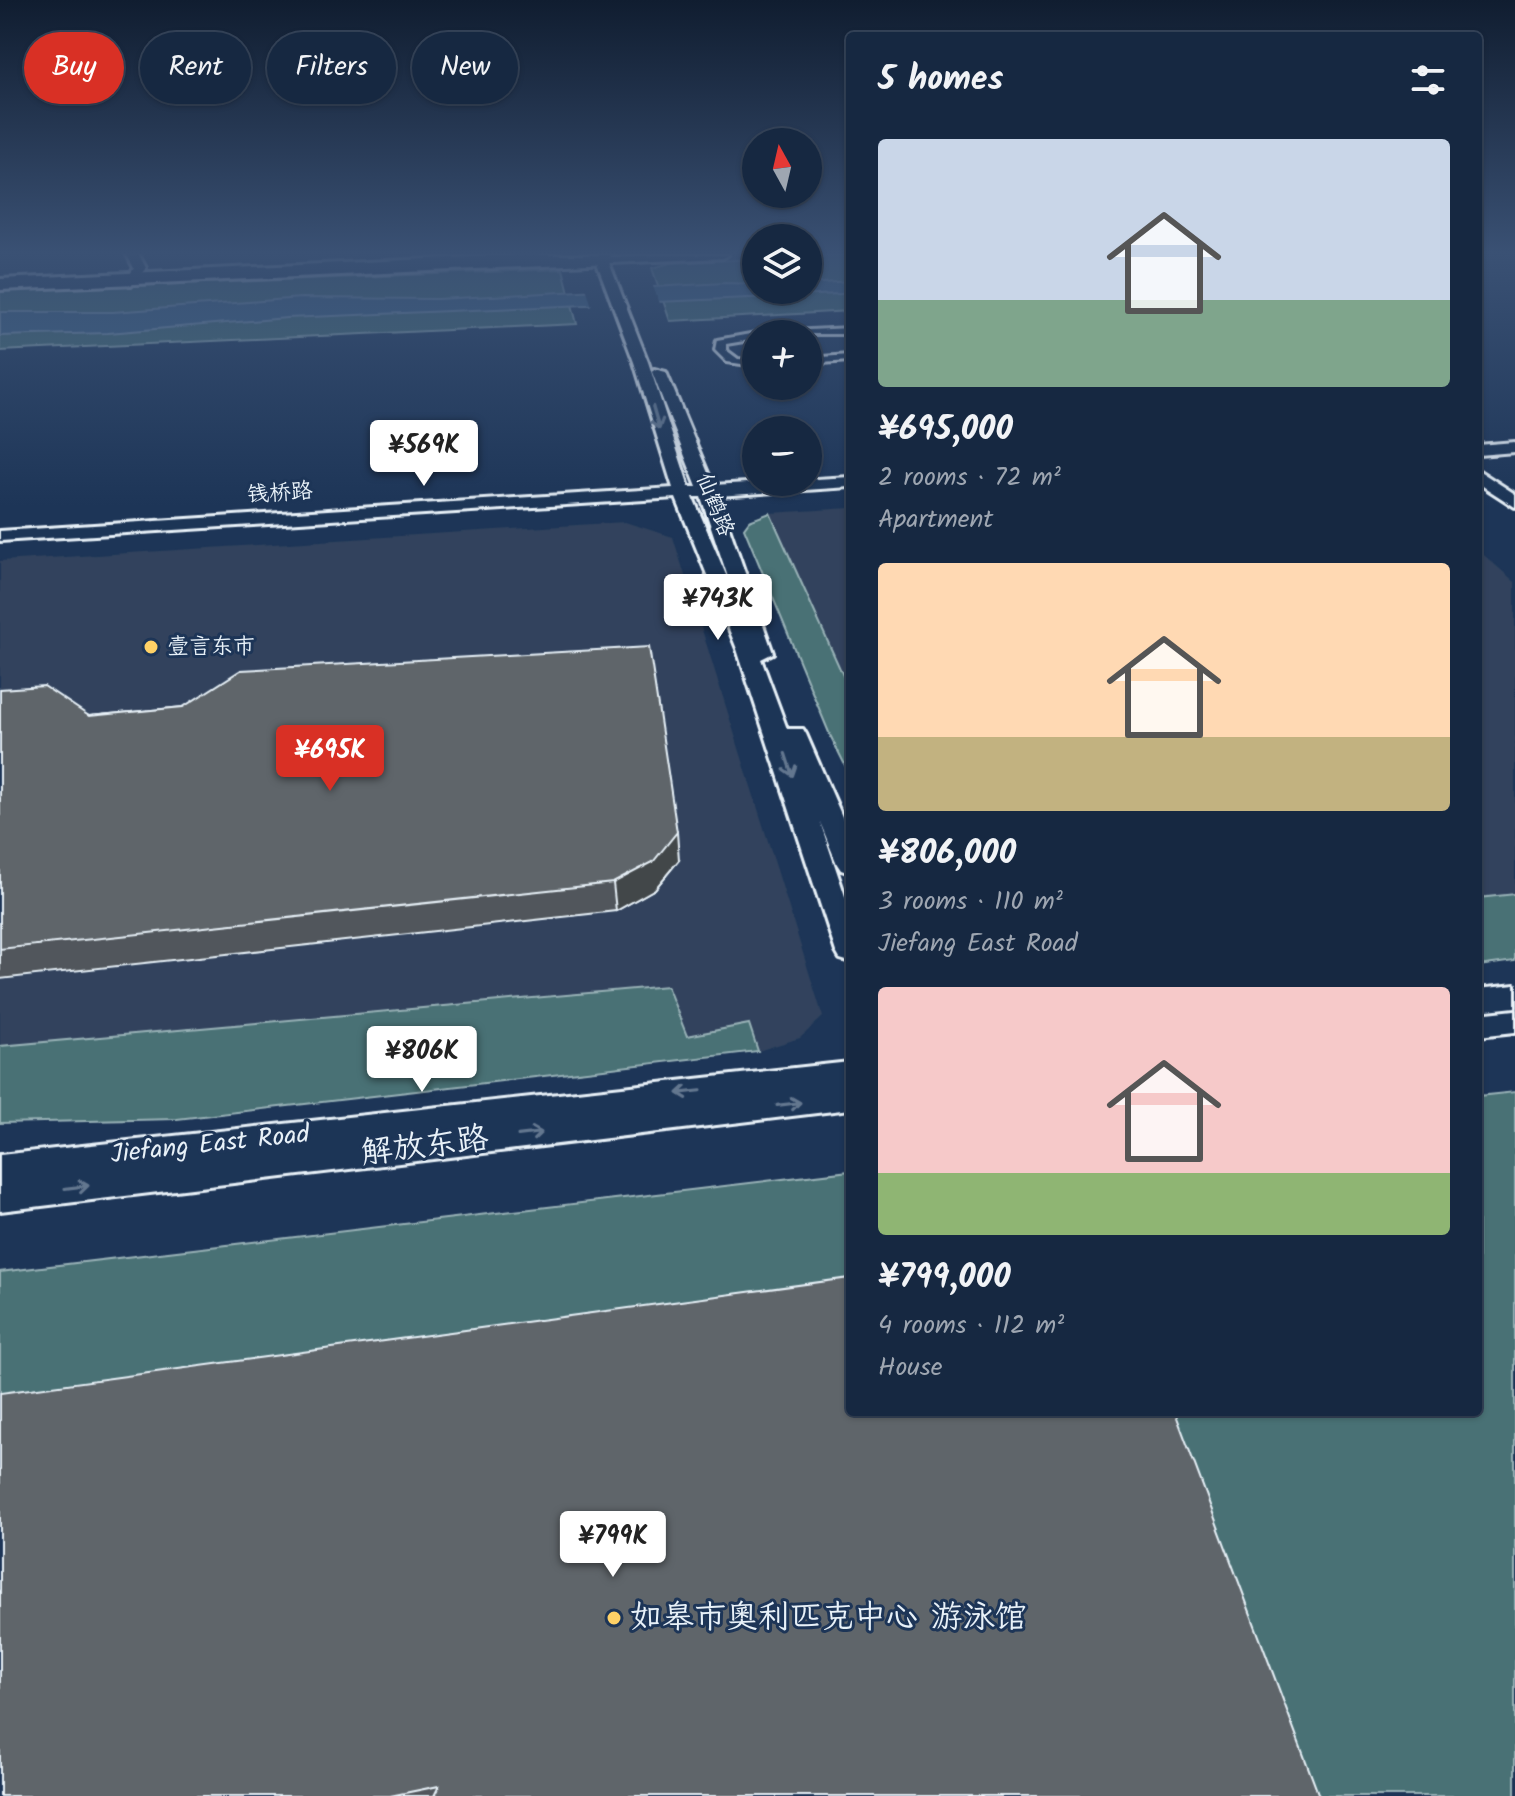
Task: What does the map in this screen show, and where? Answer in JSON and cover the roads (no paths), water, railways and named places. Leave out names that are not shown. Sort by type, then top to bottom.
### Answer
[{"type":"street","name":"仙鹤路","points":[[636,339],[683,496],[774,722],[846,940]]},
{"type":"street","name":"仙鹤路","points":[[640,339],[707,494],[759,644],[846,854]]},
{"type":"street","points":[[740,339],[721,342],[720,350],[726,358],[742,363]]},
{"type":"street","points":[[822,360],[846,358]]},
{"type":"street","points":[[1482,443],[1515,440]]},
{"type":"street","points":[[1482,450],[1515,447]]},
{"type":"street","points":[[1482,478],[1515,502]]},
{"type":"street","name":"钱桥路","points":[[0,544],[846,482]]},
{"type":"street","name":"钱桥路","points":[[707,494],[846,490]]},
{"type":"street","name":"钱桥路","points":[[0,536],[683,496]]},
{"type":"street","points":[[1482,1000],[1515,996]]},
{"type":"street","points":[[1482,1025],[1515,1021]]},
{"type":"street","name":"Jiefang East Road","points":[[0,1169],[846,1074]]},
{"type":"street","name":"解放东路","points":[[0,1197],[846,1097]]},
{"type":"place","name":"壹言东市","points":[[151,647]]},
{"type":"place","name":"如皋市奥利匹克中心 游泳馆","points":[[614,1618]]}]
